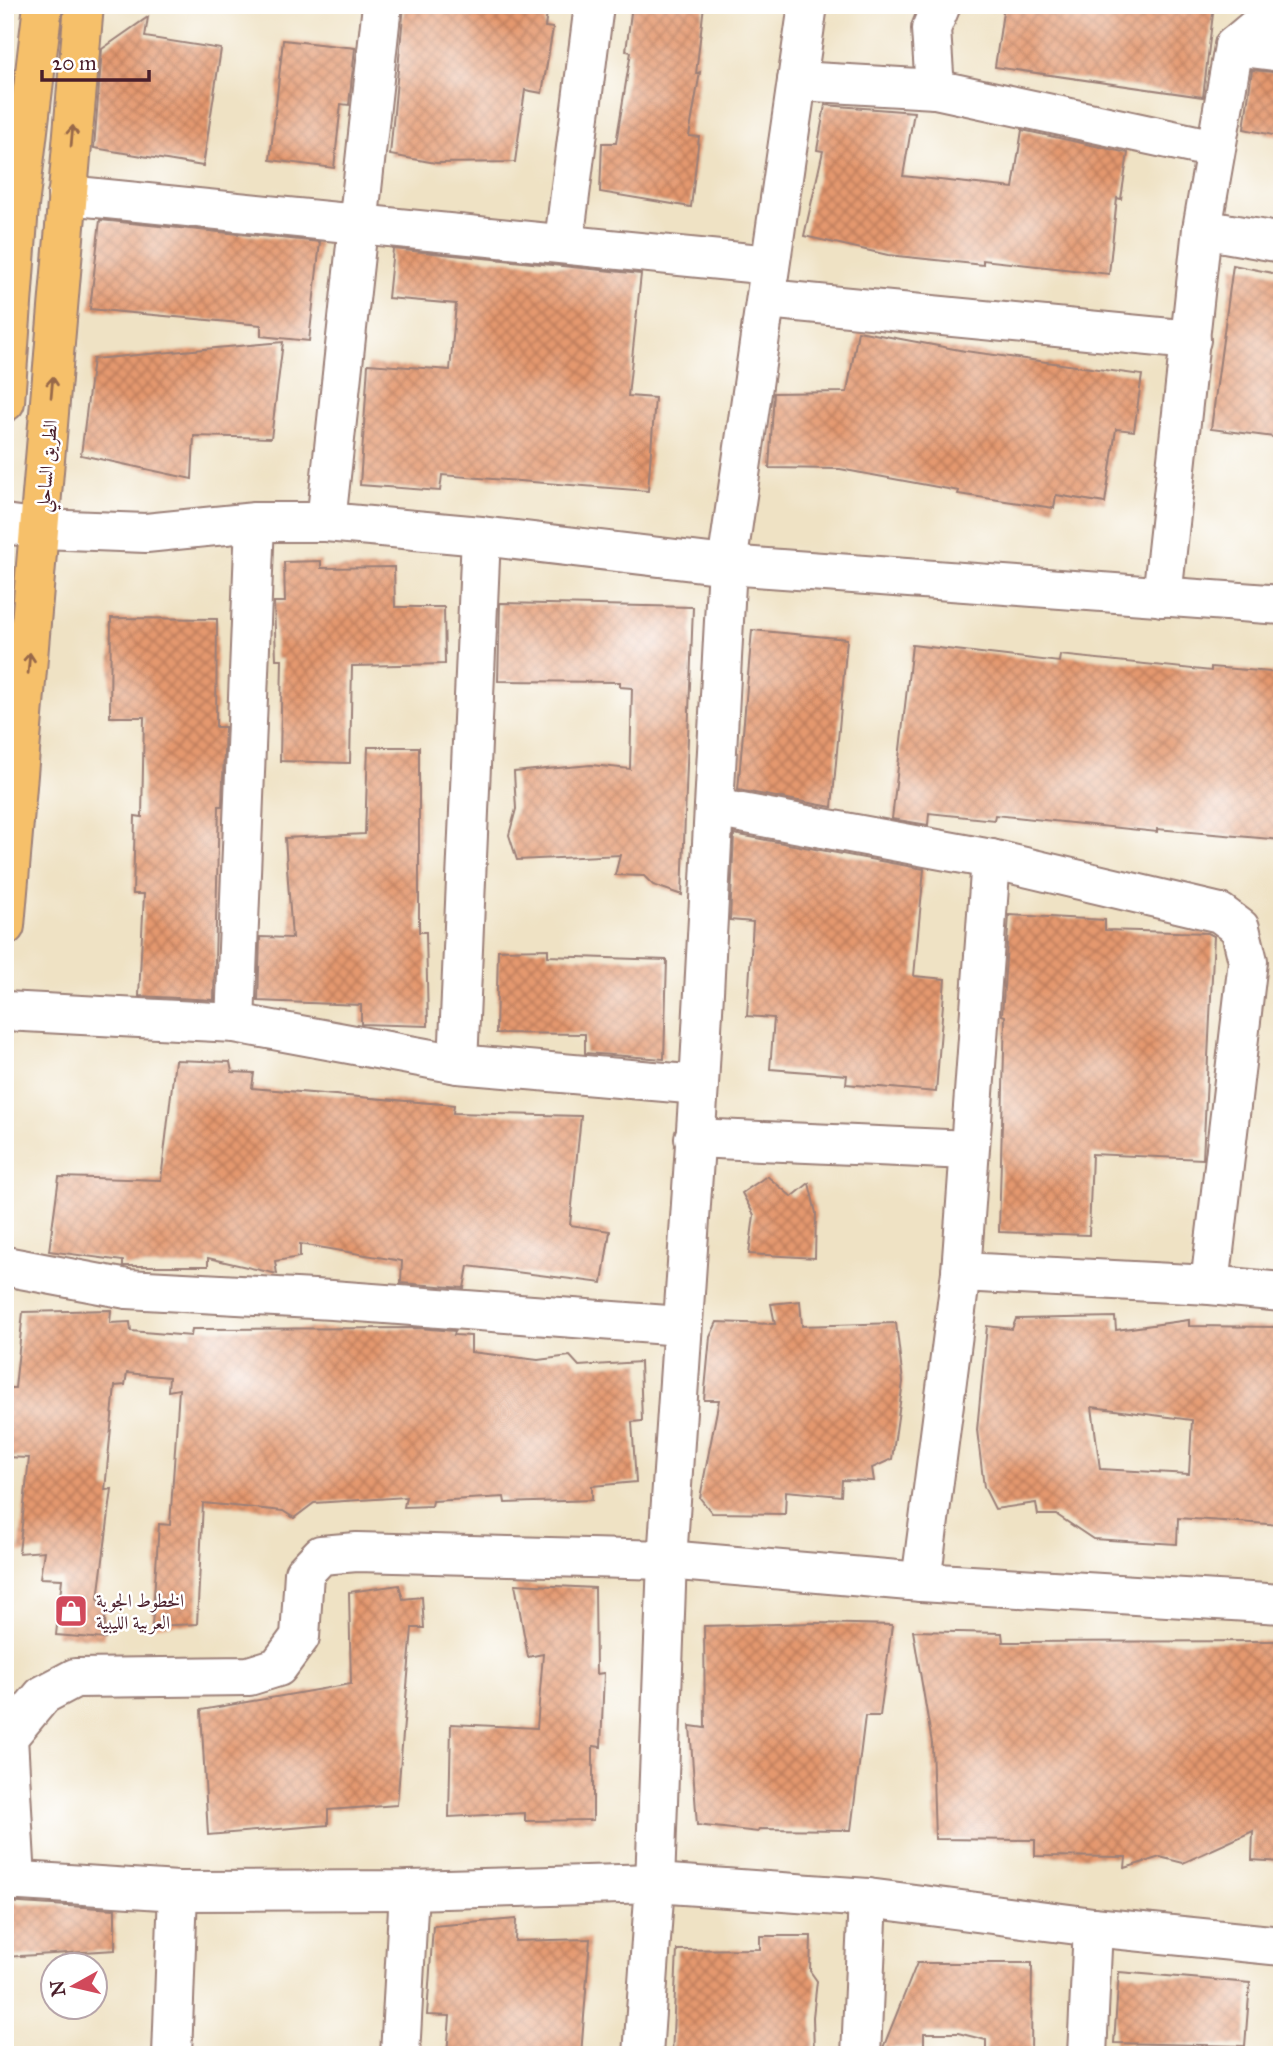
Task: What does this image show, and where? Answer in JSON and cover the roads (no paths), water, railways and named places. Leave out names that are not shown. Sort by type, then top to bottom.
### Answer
[{"type":"highway","points":[[5,402],[19,206],[43,5]]},
{"type":"highway","name":"الطريق الساحلي","points":[[5,926],[23,526],[67,195],[84,5]]},
{"type":"street","points":[[326,522],[382,5]]},
{"type":"street","points":[[564,242],[594,5]]},
{"type":"street","points":[[643,2055],[654,1883],[667,1560],[699,1085],[727,565],[808,5]]},
{"type":"street","points":[[935,89],[930,29],[941,5]]},
{"type":"street","points":[[1162,597],[1202,229],[1234,46],[1272,14],[1282,10]]},
{"type":"street","points":[[1234,46],[1282,52]]},
{"type":"street","points":[[797,81],[935,89],[1215,149]]},
{"type":"street","points":[[67,195],[564,242],[768,282],[1191,340]]},
{"type":"street","points":[[1202,229],[1282,243]]},
{"type":"street","points":[[23,526],[146,533],[255,522],[326,522],[481,536],[727,565],[1282,605]]},
{"type":"street","points":[[235,1023],[255,522]]},
{"type":"street","points":[[458,1064],[481,536]]},
{"type":"street","points":[[714,808],[991,859],[1220,913],[1240,928],[1248,961],[1210,1285]]},
{"type":"street","points":[[920,1582],[961,1272],[991,859]]},
{"type":"street","points":[[5,1011],[235,1023],[458,1064],[699,1085]]},
{"type":"street","points":[[694,1138],[969,1150]]},
{"type":"street","points":[[5,1266],[127,1289],[332,1300],[681,1326]]},
{"type":"street","points":[[961,1272],[1210,1285],[1282,1292]]},
{"type":"street","points":[[1282,1604],[920,1582],[667,1560],[357,1552],[321,1555],[304,1573],[300,1637],[278,1667],[249,1676],[75,1678],[43,1695],[8,1737],[11,1881],[178,1891],[409,1890],[654,1883],[868,1898],[1093,1927],[1282,1946]]},
{"type":"street","points":[[400,2055],[409,1890]]},
{"type":"street","points":[[172,2055],[178,1891]]},
{"type":"street","points":[[861,2055],[868,1898]]},
{"type":"street","points":[[1087,2055],[1093,1927]]},
{"type":"place","name":"الخطوط الجوية العربية الليبية","points":[[71,1611]]}]
